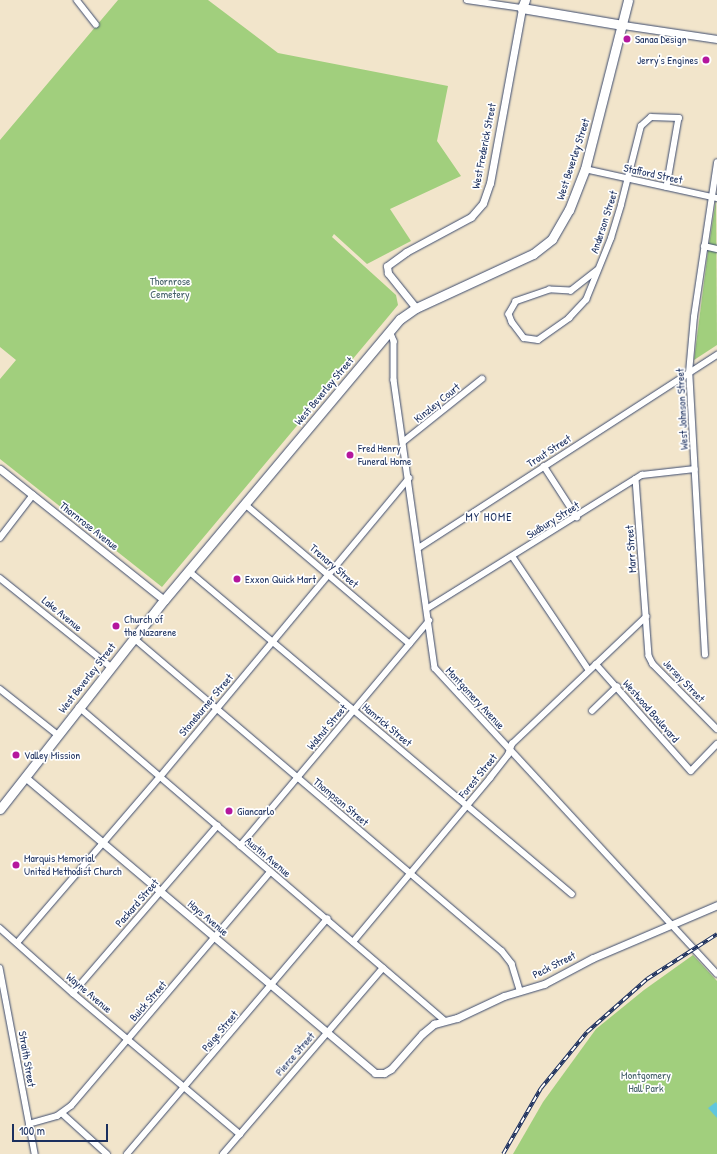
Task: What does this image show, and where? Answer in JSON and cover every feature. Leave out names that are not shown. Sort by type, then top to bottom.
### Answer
[{"type":"main road","name":"West Beverley Street","points":[[2,804],[164,600],[390,331],[416,308],[533,254],[545,246],[564,221],[585,168],[623,25],[628,0]]},
{"type":"main road","points":[[524,4],[623,25]]},
{"type":"street","points":[[77,0],[96,24]]},
{"type":"street","points":[[467,0],[524,4]]},
{"type":"street","name":"West Frederick Street","points":[[416,308],[388,273],[387,266],[406,252],[471,217],[483,203],[490,183],[524,4]]},
{"type":"street","points":[[623,25],[717,39]]},
{"type":"street","name":"Anderson Street","points":[[598,270],[571,291],[550,290],[516,302],[509,314],[512,322],[527,339],[533,341],[544,336],[582,306],[598,270],[615,225],[644,122],[655,117],[679,118],[667,187]]},
{"type":"street","name":"West Johnson Street","points":[[705,655],[689,373],[704,246],[714,198],[717,163]]},
{"type":"street","name":"Stafford Street","points":[[585,168],[714,198]]},
{"type":"street","points":[[704,246],[717,249]]},
{"type":"street","name":"Montgomery Avenue","points":[[390,331],[394,341],[394,380],[438,673],[717,974]]},
{"type":"street","name":"Trout Street","points":[[420,547],[717,355]]},
{"type":"street","name":"Kinzley Court","points":[[404,442],[482,379]]},
{"type":"street","points":[[544,466],[577,517]]},
{"type":"street","name":"Thornrose Avenue","points":[[0,469],[164,600]]},
{"type":"street","name":"Sudbury Street","points":[[428,608],[647,473],[695,469]]},
{"type":"street","name":"Stoneburner Street","points":[[17,944],[160,778],[409,478]]},
{"type":"street","name":"Marr Street","points":[[636,479],[646,617]]},
{"type":"street","points":[[0,538],[33,495]]},
{"type":"street","name":"Trenary Street","points":[[245,504],[410,644]]},
{"type":"street","points":[[513,557],[589,670]]},
{"type":"street","name":"Hamrick Street","points":[[189,571],[572,894]]},
{"type":"street","name":"Lake Avenue","points":[[0,578],[111,667]]},
{"type":"street","name":"Forest Street","points":[[353,942],[466,806],[510,749],[512,744],[646,617]]},
{"type":"street","name":"Jersey Street","points":[[646,617],[650,656],[653,664],[717,729]]},
{"type":"street","name":"Walnut Street","points":[[240,846],[430,621]]},
{"type":"street","name":"Thompson Street","points":[[134,638],[502,951],[512,964],[520,991]]},
{"type":"street","name":"Westwood Boulevard","points":[[596,664],[691,771],[717,744]]},
{"type":"street","points":[[592,711],[617,687]]},
{"type":"street","points":[[0,689],[58,735]]},
{"type":"street","name":"Austin Avenue","points":[[79,707],[445,1021]]},
{"type":"street","name":"Hays Avenue","points":[[25,776],[326,1034],[378,1074]]},
{"type":"street","name":"Packard Street","points":[[73,993],[159,891],[217,826]]},
{"type":"street","name":"Buick Street","points":[[29,1124],[62,1113],[71,1106],[270,872]]},
{"type":"street","name":"Peck Street","points":[[378,1074],[391,1069],[431,1026],[520,991],[544,984],[597,956],[717,905]]},
{"type":"street","name":"Paige Street","points":[[127,1154],[185,1088],[327,920]]},
{"type":"street","name":"Wayne Avenue","points":[[0,928],[73,993],[240,1134]]},
{"type":"street","name":"Straith Street","points":[[0,968],[35,1154]]},
{"type":"street","name":"Pierce Street","points":[[223,1154],[383,968]]},
{"type":"street","points":[[62,1113],[107,1154]]},
{"type":"green space","name":"Thornrose Cemetery","points":[[118,0],[208,0],[278,53],[448,86],[437,141],[461,176],[390,209],[411,241],[367,264],[334,234],[332,237],[396,295],[398,305],[162,587],[0,459],[0,379],[16,360],[0,347],[0,140]]},
{"type":"green space","points":[[716,200],[717,345],[694,360],[708,251]]},
{"type":"green space","name":"Montgomery Hall Park","points":[[693,955],[717,981],[717,1154],[513,1154],[543,1102],[596,1029],[644,990]]},
{"type":"water","points":[[716,1102],[717,1104],[717,1118],[708,1108]]},
{"type":"railway","points":[[503,1154],[541,1088],[587,1032],[647,979],[717,934]]},
{"type":"place","name":"Sanaa Design","points":[[627,39]]},
{"type":"place","name":"Jerry's Engines","points":[[706,60]]},
{"type":"place","name":"Fred Henry Funeral Home","points":[[350,455]]},
{"type":"place","name":"Exxon Quick Mart","points":[[237,579]]},
{"type":"place","name":"Church of the Nazarene","points":[[116,626]]},
{"type":"place","name":"Valley Mission","points":[[16,755]]},
{"type":"place","name":"Giancarlo","points":[[229,811]]},
{"type":"place","name":"Marquis Memorial United Methodist Church","points":[[16,865]]},
{"type":"district","name":"MY HOME","points":[[489,517]]}]
